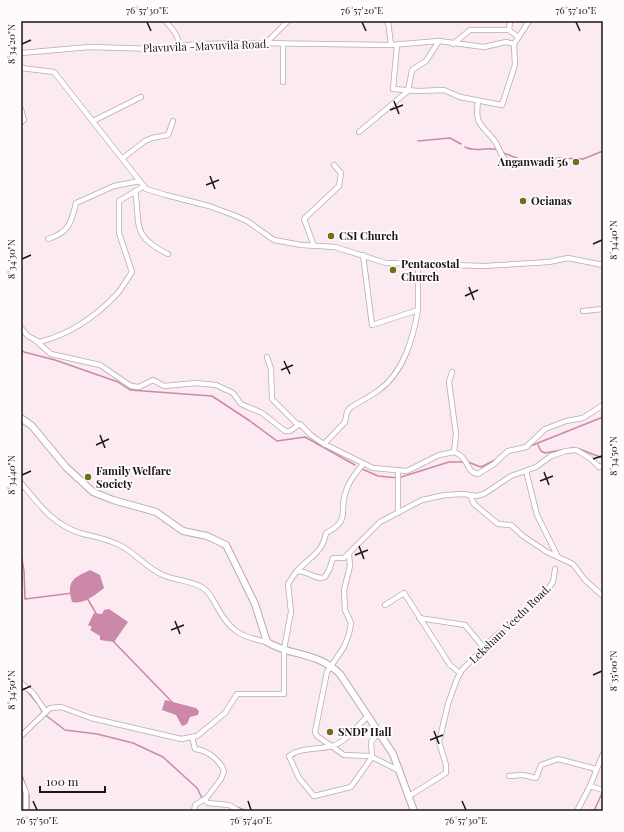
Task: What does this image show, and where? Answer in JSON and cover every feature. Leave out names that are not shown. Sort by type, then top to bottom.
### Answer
[{"type":"street","points":[[166,21],[180,42],[178,46]]},
{"type":"street","points":[[265,44],[288,21]]},
{"type":"street","points":[[388,21],[391,46]]},
{"type":"street","points":[[509,30],[510,21]]},
{"type":"street","points":[[398,45],[393,89],[408,91],[444,90],[460,98],[502,105],[515,65],[514,44],[528,21]]},
{"type":"street","points":[[453,44],[470,30],[509,30],[518,37]]},
{"type":"street","points":[[359,132],[408,91],[412,70],[426,61],[439,41]]},
{"type":"street","name":"Plavuvila -Mavuvila Road.","points":[[21,53],[90,47],[156,49],[178,46],[265,44],[391,46],[439,41],[484,47],[506,42],[514,44]]},
{"type":"street","points":[[283,82],[284,44]]},
{"type":"street","points":[[21,68],[54,72],[146,189],[166,196],[200,203],[236,216],[274,240],[314,246],[335,247],[386,263],[484,266],[549,262],[568,258],[603,265]]},
{"type":"street","points":[[92,121],[141,97]]},
{"type":"street","points":[[478,101],[476,116],[482,128],[494,141],[499,152],[505,159]]},
{"type":"street","points":[[21,108],[24,120],[21,122]]},
{"type":"street","points":[[123,158],[145,141],[168,135],[173,121]]},
{"type":"street","points":[[314,246],[304,219],[339,186],[341,173],[334,165]]},
{"type":"street","points":[[48,239],[62,234],[72,222],[76,203],[114,186],[140,181]]},
{"type":"street","points":[[35,340],[39,342],[56,338],[77,327],[117,295],[132,272],[119,233],[119,201],[144,186]]},
{"type":"street","points":[[135,191],[138,227],[149,242],[168,254]]},
{"type":"street","points":[[363,255],[372,325],[418,310]]},
{"type":"street","points":[[324,444],[345,422],[347,412],[350,408],[380,390],[392,376],[407,353],[414,334],[418,310],[418,264]]},
{"type":"street","points":[[583,311],[603,309]]},
{"type":"street","points":[[21,328],[51,354],[100,365],[131,386],[139,387],[153,380],[164,386],[196,383],[216,385],[233,393],[241,404],[262,413],[285,431],[290,431],[298,425]]},
{"type":"street","points":[[267,357],[271,368],[272,399],[298,425],[324,444],[373,468],[407,471],[439,455],[455,452],[465,458],[470,470],[478,474],[494,464],[508,451],[526,447],[545,429],[566,421],[583,418],[603,405]]},
{"type":"street","points":[[452,372],[449,382],[456,434],[455,452]]},
{"type":"street","points":[[21,418],[32,426],[66,467],[93,492],[113,500],[156,512],[183,531],[207,536],[226,546],[255,604],[267,642]]},
{"type":"street","points":[[296,572],[300,571],[318,578],[322,578],[329,570],[333,558],[344,558],[380,522],[413,504],[431,498],[457,494],[476,496],[484,494],[512,476],[536,467],[551,456],[576,450],[588,456],[599,467],[603,466]]},
{"type":"street","points":[[21,736],[50,708],[61,707],[74,710],[91,718],[181,739],[197,736],[225,713],[237,694],[284,694],[284,649],[291,612],[288,584],[305,561],[317,553],[324,544],[326,534],[336,528],[344,516],[344,496],[349,482],[363,464]]},
{"type":"street","points":[[398,470],[398,512]]},
{"type":"street","points":[[526,471],[537,515],[556,555]]},
{"type":"street","points":[[21,483],[42,510],[56,522],[80,533],[110,540],[123,546],[162,575],[200,586],[207,591],[226,622],[235,632],[251,639],[267,642],[284,649],[315,657],[331,665],[340,674],[393,754],[401,772],[414,811]]},
{"type":"street","points":[[470,495],[474,504],[498,524],[511,525],[523,536],[547,552],[573,564],[586,580],[603,596]]},
{"type":"street","points":[[349,554],[350,566],[344,590],[345,610],[351,623],[344,647],[327,672],[315,732],[318,736],[347,756],[364,755],[372,757],[393,766],[401,772]]},
{"type":"street","name":"Leksham Veedu Road.","points":[[409,796],[446,774],[446,765],[439,742],[448,704],[460,672],[547,590],[553,582],[555,569]]},
{"type":"street","points":[[385,605],[404,593],[450,665],[460,672]]},
{"type":"street","points":[[419,618],[465,624],[484,648]]},
{"type":"street","points":[[21,683],[33,693],[45,713]]},
{"type":"street","points":[[368,716],[342,741],[333,746],[297,750],[289,756],[299,778],[314,796],[352,787],[372,757],[371,742],[378,733]]},
{"type":"street","points":[[192,737],[195,749],[203,750],[216,758],[224,771],[221,779],[207,798],[195,805],[194,811]]},
{"type":"street","points":[[578,811],[603,754]]},
{"type":"street","points":[[509,776],[523,775],[536,778],[541,765],[558,759],[596,769]]},
{"type":"street","points":[[21,781],[26,792],[26,811]]},
{"type":"street","points":[[590,786],[603,790]]},
{"type":"street","points":[[207,798],[208,803],[229,805],[239,811]]},
{"type":"street","points":[[220,811],[221,804]]},
{"type":"shaded area","points":[[90,570],[100,575],[104,588],[94,596],[81,602],[72,602],[70,595],[71,584],[80,575]]},
{"type":"shaded area","points":[[109,609],[128,622],[114,642],[100,640],[100,636],[90,630],[92,627],[88,625],[94,613],[102,614],[104,610]]},
{"type":"shaded area","points":[[165,700],[196,708],[199,711],[198,715],[190,717],[187,724],[182,726],[176,715],[162,710]]},
{"type":"waterway","points":[[418,141],[450,138],[461,144]]},
{"type":"waterway","points":[[465,147],[469,149],[498,150]]},
{"type":"waterway","points":[[501,152],[522,160],[541,162],[559,158],[583,159],[603,151]]},
{"type":"waterway","points":[[21,350],[118,382],[130,390],[212,396],[277,441],[305,437],[355,465]]},
{"type":"waterway","points":[[528,447],[603,417]]},
{"type":"waterway","points":[[538,445],[541,451],[545,453],[573,448]]},
{"type":"waterway","points":[[579,449],[603,458]]},
{"type":"waterway","points":[[468,462],[481,467],[497,459]]},
{"type":"waterway","points":[[362,469],[378,476],[398,478],[449,462],[464,462]]},
{"type":"waterway","points":[[21,553],[24,571],[25,599],[73,593]]},
{"type":"waterway","points":[[87,598],[97,615]]},
{"type":"waterway","points":[[113,641],[173,703]]},
{"type":"waterway","points":[[27,691],[37,703]]},
{"type":"waterway","points":[[39,706],[44,714],[65,730],[97,734],[133,743],[163,757],[197,788],[202,798]]},
{"type":"waterway","points":[[21,773],[29,795],[29,811]]},
{"type":"waterway","points":[[594,811],[603,791]]},
{"type":"waterway","points":[[234,806],[247,811]]},
{"type":"place","name":"Anganwadi 56","points":[[576,162]]},
{"type":"place","name":"Ocianas","points":[[523,201]]},
{"type":"place","name":"CSI Church","points":[[331,236]]},
{"type":"place","name":"Pentacostal Church","points":[[393,270]]},
{"type":"place","name":"Family Welfare Society","points":[[88,477]]},
{"type":"place","name":"SNDP Hall","points":[[330,732]]}]
